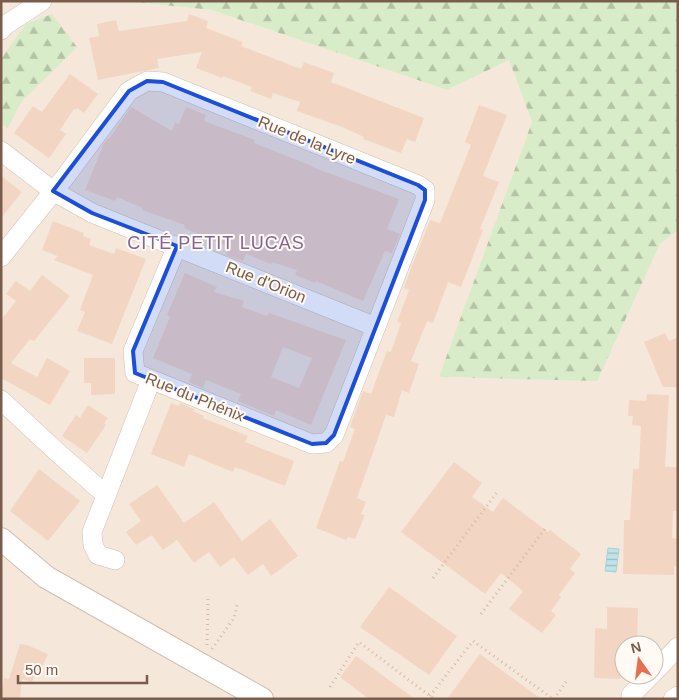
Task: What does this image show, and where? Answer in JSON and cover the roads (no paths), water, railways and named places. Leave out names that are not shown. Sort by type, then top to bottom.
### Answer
[{"type":"street","points":[[1,30],[4,26],[42,1]]},
{"type":"street","name":"Rue de la Lyre","points":[[1,257],[129,91],[147,81],[163,82],[418,185],[425,190],[425,200],[334,435],[326,443]]},
{"type":"street","name":"Rue d'Orion","points":[[1,151],[52,191],[92,213],[376,327]]},
{"type":"street","name":"Rue du Phénix","points":[[178,246],[133,351],[135,373],[312,444],[326,443]]},
{"type":"street","points":[[115,560],[98,555],[92,545],[92,532],[151,380]]},
{"type":"street","points":[[1,400],[56,452],[106,495]]},
{"type":"street","points":[[1,539],[46,577],[262,699]]},
{"type":"street","points":[[631,695],[641,685]]},
{"type":"street","points":[[673,699],[678,696]]},
{"type":"water","points":[[608,548],[619,549],[616,572],[605,571]]},
{"type":"district","name":"CITÉ PETIT LUCAS","points":[[216,243]]}]
